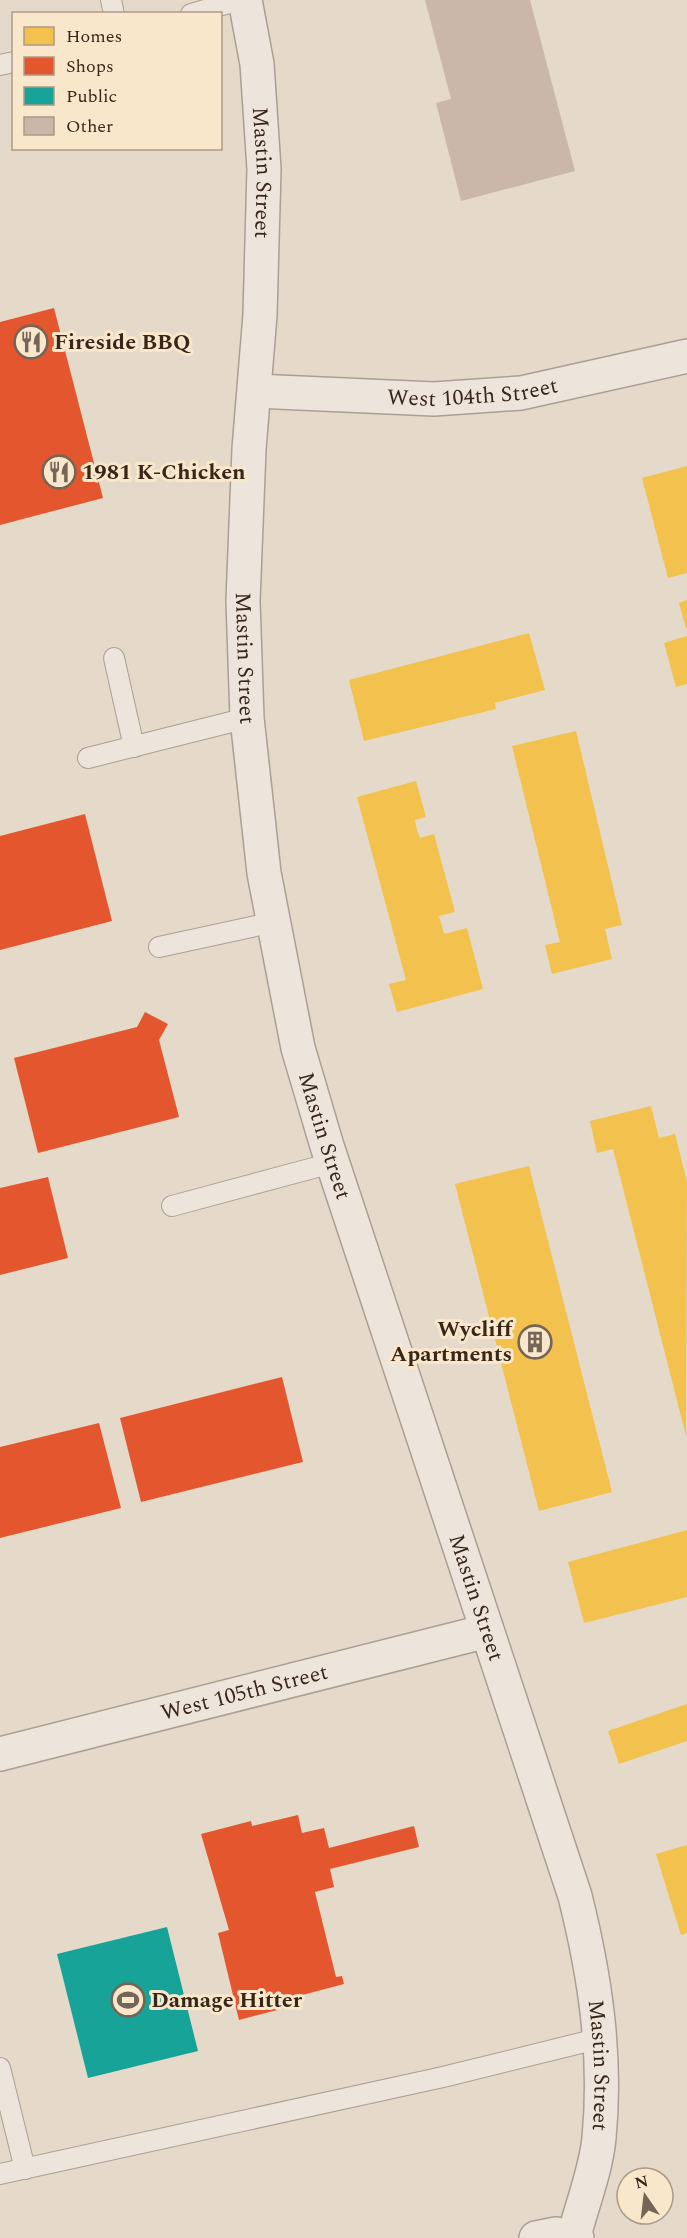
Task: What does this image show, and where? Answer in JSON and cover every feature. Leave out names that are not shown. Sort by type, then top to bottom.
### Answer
[{"type":"street","name":"Mastin Street","points":[[245,0],[257,64],[264,169],[243,601],[247,718],[264,873],[298,1048],[333,1163],[575,1896],[591,1959],[601,2038],[599,2140],[576,2237]]},
{"type":"street","name":"West 104th Street","points":[[255,391],[434,399],[510,393],[687,356]]},
{"type":"street","name":"West 105th Street","points":[[0,1754],[488,1631]]},
{"type":"street","points":[[536,2238],[556,2234],[576,2237]]},
{"type":"lane","points":[[198,12],[240,0]]},
{"type":"lane","points":[[114,658],[134,747]]},
{"type":"lane","points":[[88,758],[247,718]]},
{"type":"lane","points":[[159,947],[274,921]]},
{"type":"lane","points":[[172,1206],[333,1163]]},
{"type":"lane","points":[[0,2174],[443,2077],[601,2038]]},
{"type":"lane","points":[[0,2068],[25,2169]]},
{"type":"building: Homes","points":[[687,466],[687,573],[668,578],[642,478]]},
{"type":"building: Homes","points":[[687,600],[687,628],[686,628],[679,603]]},
{"type":"building: Homes","points":[[529,633],[545,690],[495,703],[496,709],[364,741],[349,680]]},
{"type":"building: Homes","points":[[687,636],[687,684],[676,687],[664,643]]},
{"type":"building: Homes","points":[[576,731],[622,925],[605,929],[612,959],[552,974],[545,945],[560,942],[512,746]]},
{"type":"building: Homes","points":[[416,781],[426,817],[415,820],[417,830],[420,838],[434,834],[455,912],[439,916],[444,934],[467,928],[483,989],[397,1012],[389,984],[406,980],[357,797]]},
{"type":"building: Homes","points":[[651,1106],[659,1138],[675,1134],[687,1182],[686,1436],[613,1149],[597,1153],[590,1121]]},
{"type":"building: Homes","name":"Wycliff Apartments","points":[[529,1166],[612,1492],[539,1511],[455,1184]]},
{"type":"building: Homes","points":[[687,1530],[687,1597],[584,1623],[568,1562]]},
{"type":"building: Homes","points":[[687,1704],[687,1741],[619,1764],[608,1731]]},
{"type":"building: Homes","points":[[687,1845],[687,1933],[681,1935],[656,1854]]},
{"type":"building: Shops","points":[[54,308],[103,498],[0,525],[0,322]]},
{"type":"building: Shops","points":[[85,814],[112,921],[0,950],[0,836]]},
{"type":"building: Shops","points":[[145,1012],[168,1024],[159,1040],[179,1117],[38,1153],[14,1058],[137,1027]]},
{"type":"building: Shops","points":[[48,1177],[68,1258],[0,1275],[0,1188]]},
{"type":"building: Shops","points":[[282,1377],[303,1462],[141,1502],[120,1418]]},
{"type":"building: Shops","points":[[99,1423],[121,1508],[0,1538],[0,1447]]},
{"type":"building: Shops","points":[[298,1815],[302,1833],[324,1828],[329,1848],[414,1826],[419,1847],[330,1869],[334,1887],[315,1892],[336,1977],[342,1976],[344,1984],[291,1998],[293,2006],[239,2020],[218,1933],[229,1930],[201,1834],[251,1821],[252,1826]]},
{"type":"building: Public","points":[[167,1927],[198,2051],[88,2078],[57,1954]]},
{"type":"building: Other","points":[[425,0],[530,0],[575,171],[461,201],[436,103],[451,99]]},
{"type":"place","name":"Fireside BBQ","points":[[31,342]]},
{"type":"place","name":"1981 K-Chicken","points":[[59,472]]},
{"type":"place","name":"Wycliff Apartments","points":[[535,1342]]},
{"type":"place","name":"Damage Hitter","points":[[128,2000]]}]
